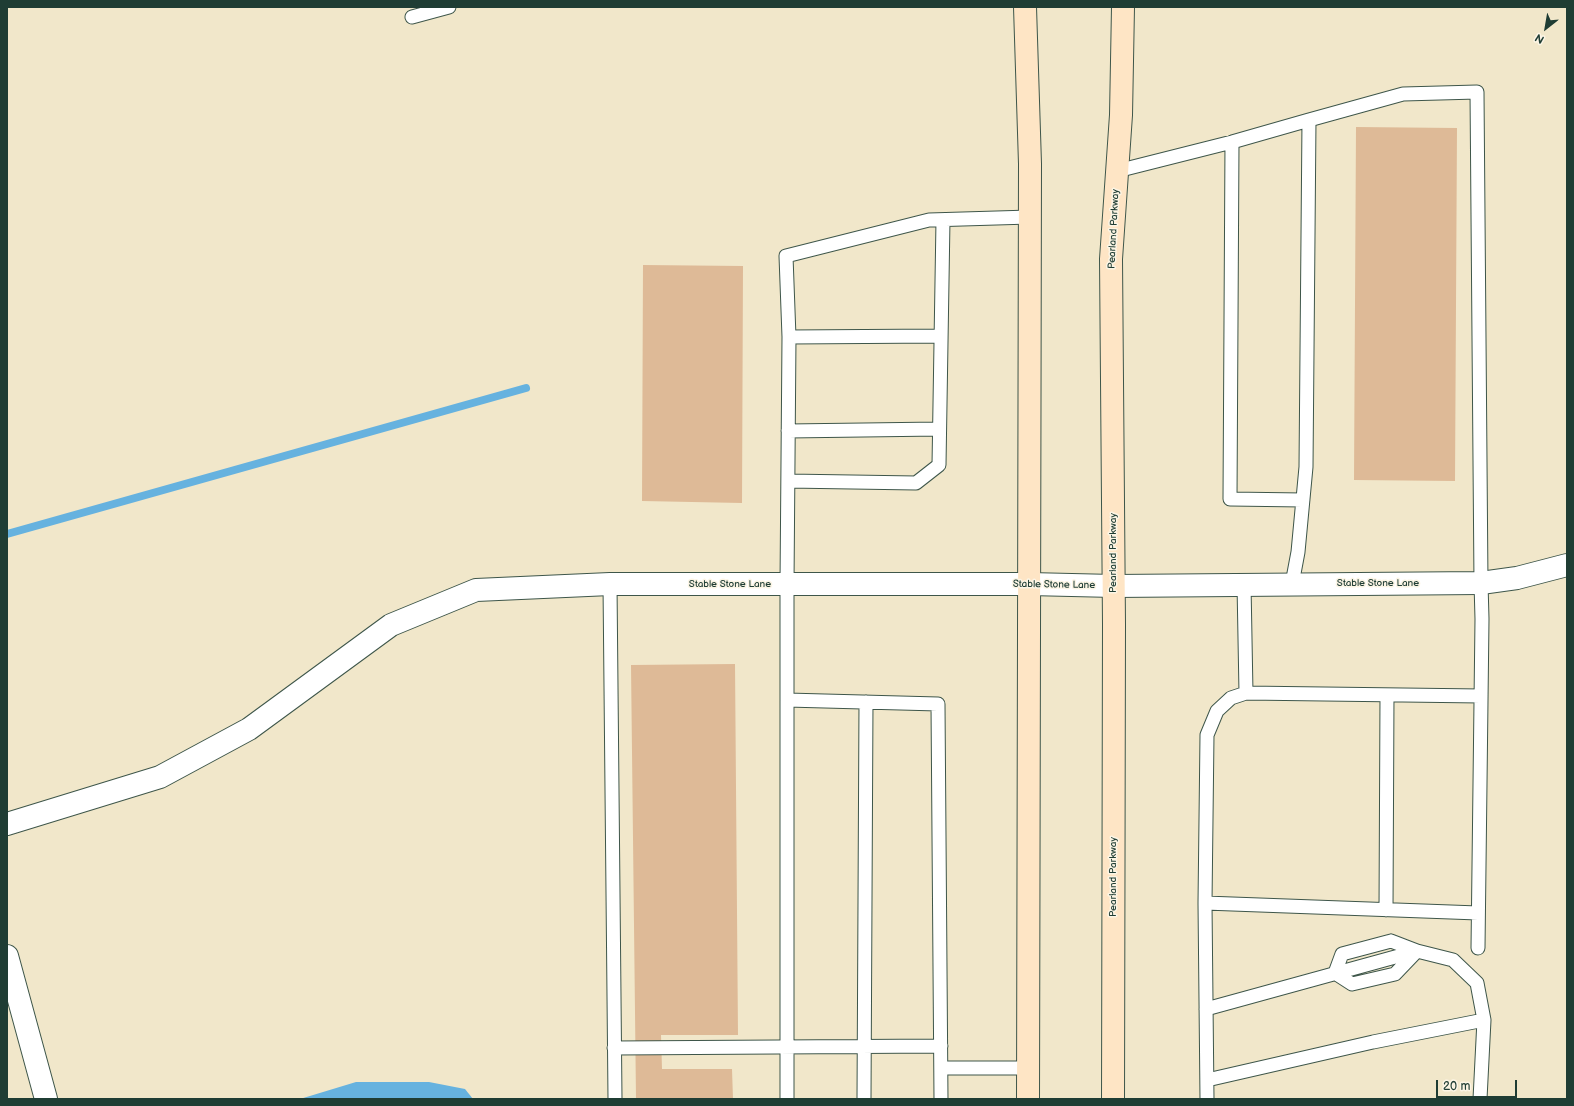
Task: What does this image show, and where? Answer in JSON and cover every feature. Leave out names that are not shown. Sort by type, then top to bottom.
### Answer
[{"type":"main road","points":[[1025,7],[1030,164],[1028,1099]]},
{"type":"main road","name":"Pearland Parkway","points":[[1112,1099],[1114,586],[1111,259],[1121,115],[1123,7]]},
{"type":"street","name":"Stable Stone Lane","points":[[7,824],[160,776],[249,729],[391,625],[476,590],[610,584],[1030,584],[1114,586],[1481,582],[1517,578],[1567,565]]},
{"type":"street","points":[[7,956],[46,1099]]},
{"type":"lane","points":[[412,17],[449,7]]},
{"type":"lane","points":[[1117,171],[1232,142],[1403,94],[1476,92],[1482,619],[1478,948]]},
{"type":"lane","points":[[1292,584],[1298,552],[1306,467],[1308,120]]},
{"type":"lane","points":[[1232,142],[1230,499],[1303,500]]},
{"type":"lane","points":[[787,1099],[787,584],[789,337],[786,256],[929,220],[1030,217]]},
{"type":"lane","points":[[788,481],[916,483],[938,465],[943,220]]},
{"type":"lane","points":[[789,337],[941,336]]},
{"type":"lane","points":[[788,431],[939,429]]},
{"type":"lane","points":[[610,584],[615,1099]]},
{"type":"lane","points":[[1244,584],[1246,693]]},
{"type":"lane","points":[[1207,1099],[1207,735],[1217,711],[1231,698],[1246,693],[1481,696]]},
{"type":"lane","points":[[1386,910],[1387,695]]},
{"type":"lane","points":[[787,700],[938,704],[942,1099]]},
{"type":"lane","points":[[864,1099],[866,702]]},
{"type":"lane","points":[[1206,903],[1478,913]]},
{"type":"lane","points":[[1206,1009],[1417,951],[1453,960],[1477,983],[1484,1020],[1480,1099]]},
{"type":"lane","points":[[1207,1080],[1373,1042],[1484,1020]]},
{"type":"lane","points":[[614,1048],[941,1046]]},
{"type":"lane","points":[[941,1068],[1028,1068]]},
{"type":"water","points":[[356,1082],[429,1082],[465,1089],[473,1099],[300,1099]]},
{"type":"building","points":[[1356,127],[1457,128],[1455,481],[1354,480]]},
{"type":"building","points":[[643,265],[743,266],[742,503],[642,501]]},
{"type":"building","points":[[735,664],[738,1035],[661,1035],[662,1069],[732,1069],[733,1099],[636,1099],[631,665]]},
{"type":"waterway","points":[[7,534],[526,388]]}]
